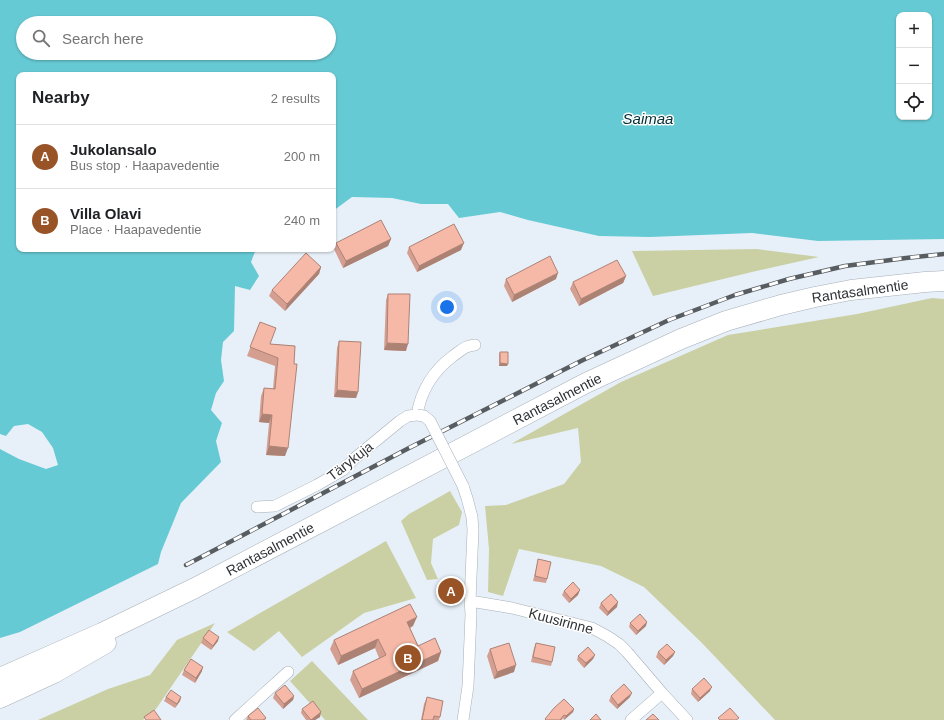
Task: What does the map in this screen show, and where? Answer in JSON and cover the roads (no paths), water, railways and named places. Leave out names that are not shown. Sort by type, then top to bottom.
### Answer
[{"type":"highway","name":"Rantasalmentie","points":[[2,678],[195,588],[586,383],[681,338],[726,321],[815,297],[851,290],[944,281]]},
{"type":"highway","name":"Rantasalmentie","points":[[0,698],[54,673],[195,588]]},
{"type":"street","points":[[463,720],[468,686],[473,530],[472,518],[463,486],[430,421],[424,416],[416,415],[419,402],[435,373],[445,362],[467,346],[475,345]]},
{"type":"street","name":"Tärykuja","points":[[257,507],[275,506],[343,470],[355,458],[400,421],[408,416],[416,415]]},
{"type":"street","name":"Kuusirinne","points":[[470,600],[512,608],[592,628],[607,636],[619,644],[627,652],[662,693],[688,720]]},
{"type":"street","points":[[235,720],[288,672]]},
{"type":"street","points":[[631,720],[662,693]]},
{"type":"water","name":"Saimaa","points":[[0,0],[944,0],[944,239],[818,241],[752,233],[650,237],[599,236],[500,212],[459,218],[448,204],[421,204],[392,198],[352,197],[336,209],[336,72],[16,72],[16,252],[255,252],[251,262],[259,276],[250,290],[235,286],[234,331],[223,342],[221,360],[224,381],[216,393],[211,410],[222,423],[216,441],[221,462],[181,503],[161,552],[158,564],[20,632],[0,638],[0,449],[19,459],[46,469],[58,465],[53,448],[42,432],[28,424],[14,426],[6,436],[0,434]]},
{"type":"railway","points":[[186,565],[409,448],[583,360],[669,320],[735,295],[789,279],[845,266],[944,254]]},
{"type":"place","name":"Jukolansalo","points":[[451,591]]},
{"type":"place","name":"Villa Olavi","points":[[408,658]]}]
